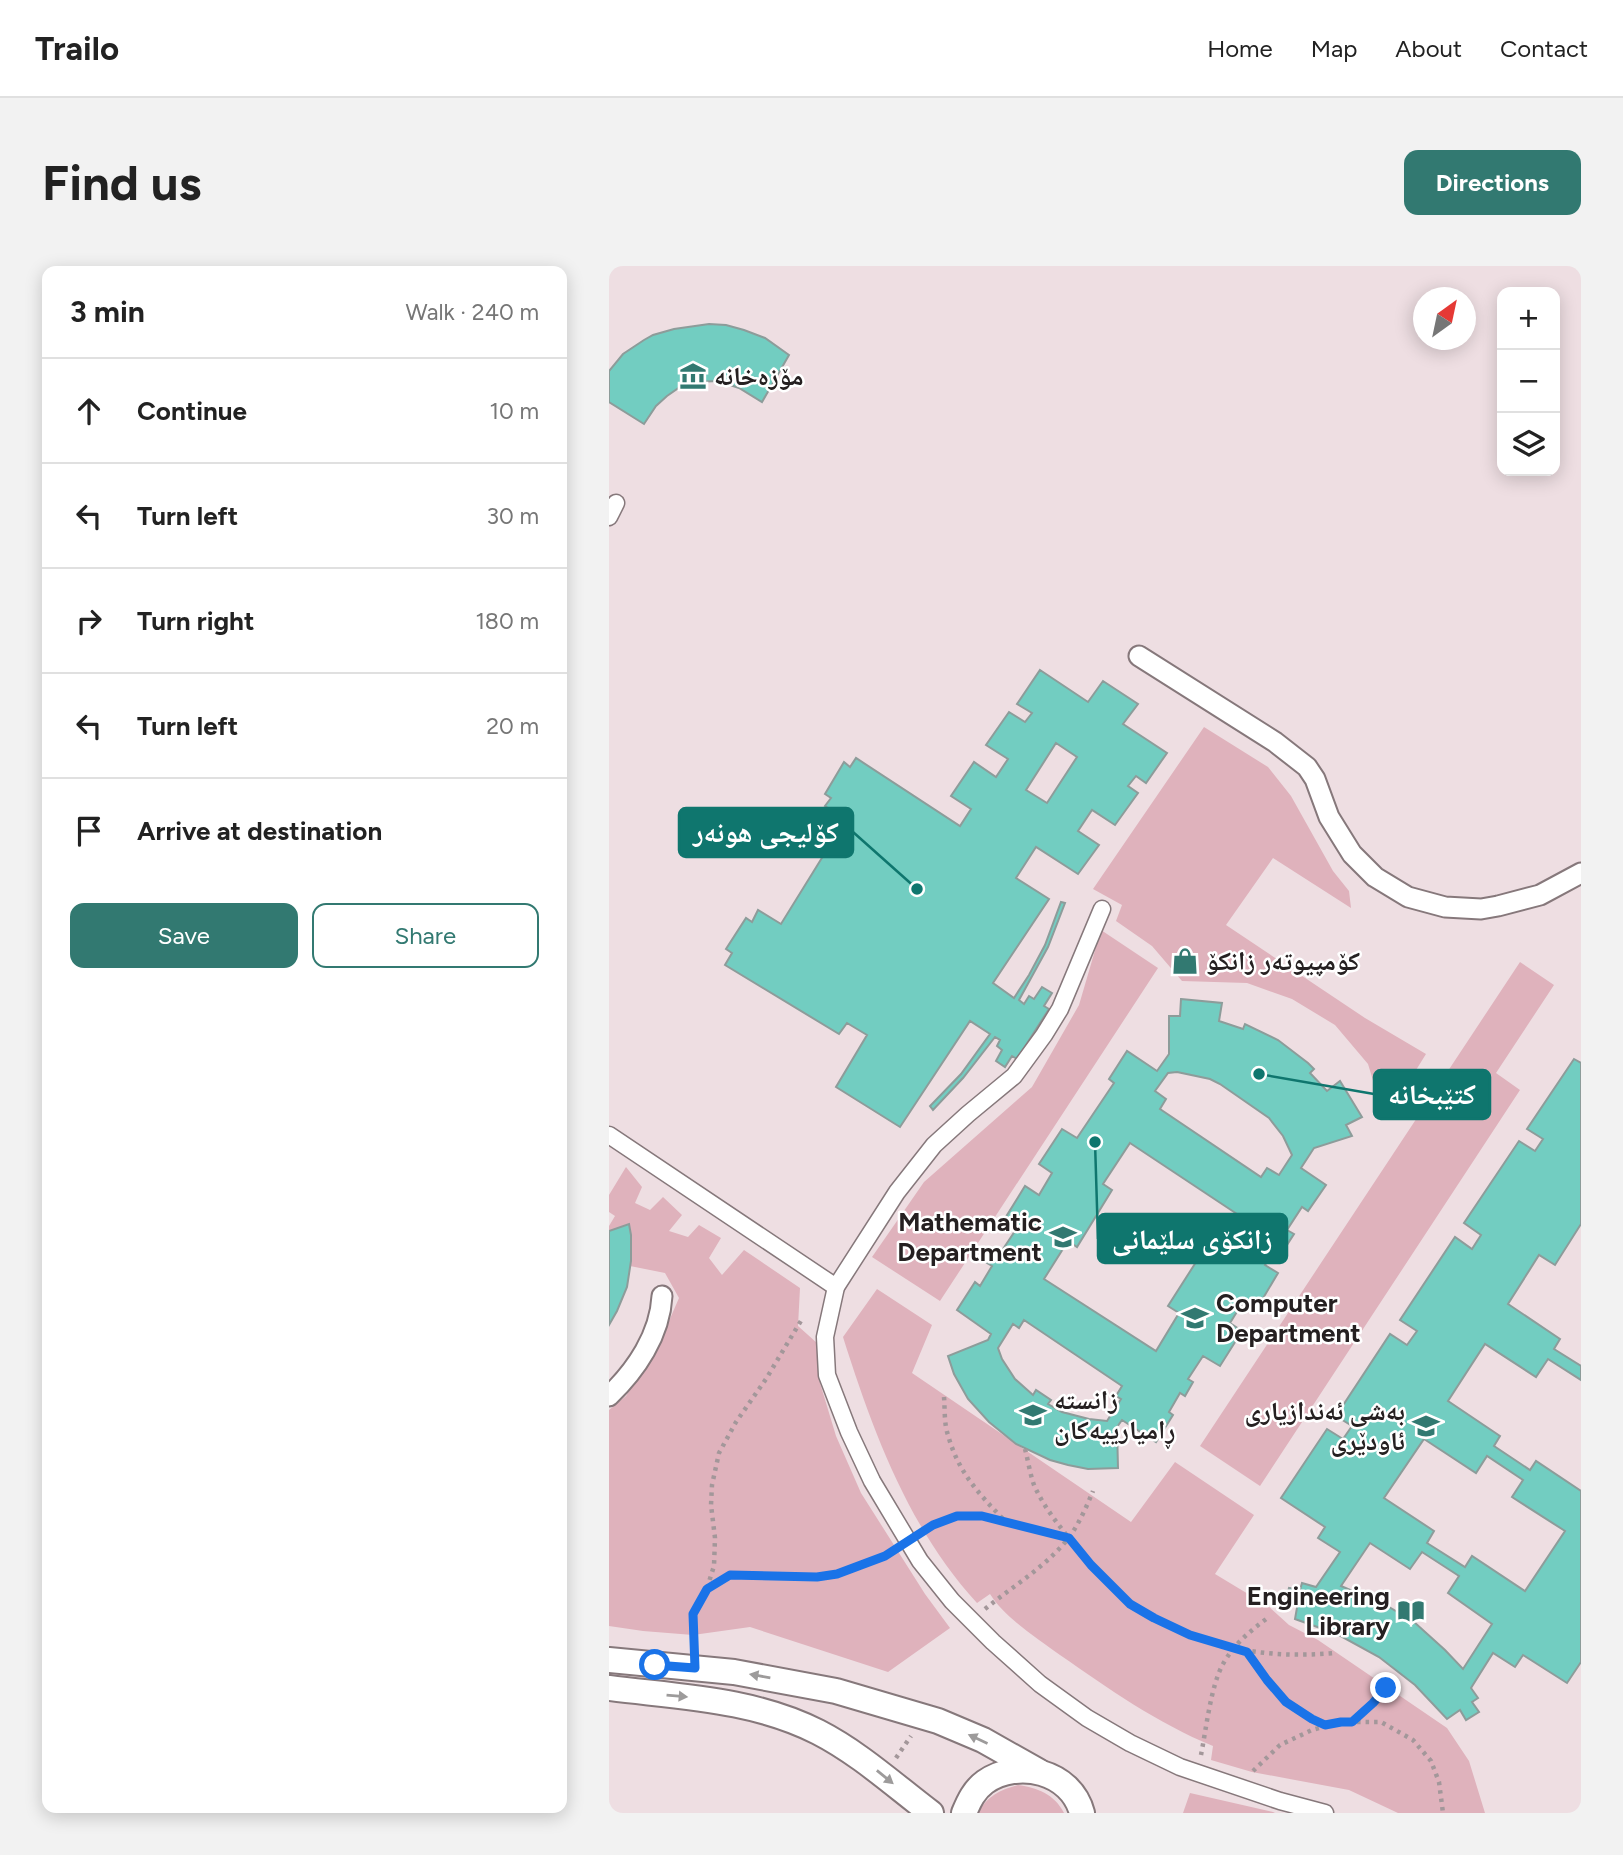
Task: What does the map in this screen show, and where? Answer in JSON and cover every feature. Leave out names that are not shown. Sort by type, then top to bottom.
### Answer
[{"type":"street","points":[[1139,656],[1275,742],[1307,767],[1315,779],[1329,817],[1352,854],[1375,877],[1408,897],[1445,907],[1481,909],[1540,895],[1581,873]]},
{"type":"street","points":[[1102,909],[1060,1009],[1044,1035],[1014,1076],[934,1145],[897,1192],[835,1287],[825,1337],[827,1375],[872,1481],[921,1561],[971,1620],[1040,1684],[1087,1718],[1129,1743],[1180,1767],[1325,1813]]},
{"type":"street","points":[[609,1135],[835,1287]]},
{"type":"street","points":[[609,1396],[622,1384],[646,1348],[661,1311],[663,1296]]},
{"type":"street","points":[[609,1660],[734,1672],[791,1682],[925,1717],[983,1740],[1056,1779],[1071,1791],[1083,1811]]},
{"type":"street","points":[[609,1688],[699,1698],[765,1711],[790,1720],[828,1738],[861,1759],[931,1813]]},
{"type":"street","points":[[964,1813],[970,1798],[983,1783],[1000,1773],[1019,1769],[1038,1771]]},
{"type":"path","points":[[695,1668],[693,1614],[707,1589],[714,1566],[715,1538],[711,1505],[719,1453],[802,1319]]},
{"type":"path","points":[[944,1397],[947,1434],[962,1471],[1006,1521]]},
{"type":"path","points":[[1025,1448],[1034,1484],[1053,1518],[1091,1565],[1130,1604],[1190,1635],[1233,1649],[1310,1655],[1335,1653]]},
{"type":"path","points":[[971,1620],[1059,1549],[1069,1538],[1093,1491]]},
{"type":"path","points":[[707,1589],[730,1575],[817,1577],[837,1574],[885,1556],[933,1525],[957,1516],[982,1516],[1069,1538]]},
{"type":"path","points":[[1197,1773],[1221,1666],[1250,1631],[1269,1617]]},
{"type":"path","points":[[1247,1652],[1286,1702],[1325,1725]]},
{"type":"path","points":[[1352,1722],[1386,1688]]},
{"type":"path","points":[[883,1776],[925,1717]]},
{"type":"path","points":[[1240,1788],[1259,1764],[1280,1745],[1325,1725],[1341,1722],[1381,1722],[1413,1740],[1430,1761],[1439,1782],[1443,1813]]},
{"type":"shaded area","points":[[1204,727],[1268,767],[1291,796],[1333,871],[1349,891],[1351,908],[1273,858],[1226,925],[1365,1018],[1426,1054],[1385,1120],[1368,1064],[1335,1025],[1292,999],[1247,983],[1182,981],[1152,946],[1116,921],[1122,905],[1093,889]]},
{"type":"shaded area","points":[[1101,930],[1158,968],[940,1301],[872,1257],[924,1182],[1032,1087],[1079,1005]]},
{"type":"shaded area","points":[[1520,962],[1554,985],[1496,1073],[1520,1090],[1260,1486],[1200,1446]]},
{"type":"shaded area","points":[[626,1167],[642,1187],[635,1203],[650,1210],[663,1197],[682,1215],[669,1231],[688,1237],[699,1225],[721,1238],[709,1258],[722,1275],[744,1250],[800,1288],[798,1326],[817,1343],[820,1383],[836,1436],[861,1493],[925,1594],[950,1628],[888,1672],[750,1627],[693,1635],[609,1626],[609,1410],[626,1396],[659,1344],[679,1298],[665,1273],[630,1266],[629,1224],[609,1231],[615,1216],[609,1212],[609,1195]]},
{"type":"shaded area","points":[[877,1289],[932,1325],[912,1373],[1131,1522],[1175,1462],[1254,1515],[1215,1574],[1268,1606],[1289,1625],[1318,1640],[1447,1728],[1469,1761],[1485,1813],[1398,1813],[1349,1790],[1252,1772],[1211,1760],[1213,1746],[1134,1705],[1060,1655],[1022,1627],[990,1594],[977,1603],[932,1544],[896,1478],[867,1408],[843,1337]]},
{"type":"shaded area","points":[[1018,1785],[1045,1793],[1064,1813],[978,1813],[995,1794]]},
{"type":"shaded area","points":[[1190,1793],[1273,1812],[1275,1813],[1183,1813]]},
{"type":"building","name":"مۆزەخانە","points":[[709,324],[726,325],[765,338],[789,355],[762,402],[739,388],[718,381],[696,382],[680,387],[667,396],[656,406],[644,424],[609,402],[609,371],[623,354],[653,335]]},
{"type":"building","points":[[1040,670],[1088,702],[1103,681],[1138,704],[1123,724],[1167,753],[1146,783],[1136,776],[1128,786],[1138,793],[1115,825],[1092,810],[1078,831],[1099,845],[1078,874],[1036,847],[1016,878],[1049,899],[993,983],[1014,998],[1045,945],[1061,902],[1065,903],[1048,947],[1019,1000],[1024,1004],[1029,996],[1034,999],[1042,987],[1052,993],[1044,1006],[1049,1009],[1017,1059],[1012,1056],[1005,1067],[996,1061],[1002,1050],[997,1046],[1000,1040],[995,1037],[963,1078],[933,1110],[930,1106],[961,1074],[990,1034],[970,1021],[900,1127],[836,1087],[867,1035],[847,1023],[839,1034],[725,965],[732,953],[726,949],[746,918],[752,922],[758,910],[781,924],[846,819],[825,806],[831,798],[825,794],[844,762],[850,767],[856,758],[960,826],[971,809],[951,796],[974,762],[996,777],[1008,759],[986,745],[1009,712],[1025,722],[1032,713],[1017,704]],"holes":[[[1056,743],[1077,757],[1047,803],[1026,790]]]},
{"type":"building","points":[[1181,999],[1222,1003],[1219,1021],[1243,1029],[1245,1024],[1278,1040],[1314,1069],[1310,1073],[1327,1091],[1340,1081],[1362,1117],[1346,1125],[1352,1136],[1314,1148],[1301,1168],[1326,1185],[1308,1211],[1302,1207],[1287,1230],[1294,1234],[1285,1248],[1278,1245],[1265,1265],[1278,1273],[1256,1310],[1243,1302],[1230,1323],[1242,1331],[1220,1366],[1203,1356],[1188,1379],[1193,1382],[1185,1396],[1180,1393],[1169,1412],[1173,1415],[1156,1442],[1122,1420],[1117,1427],[1118,1468],[1088,1469],[1068,1465],[1050,1460],[1016,1444],[989,1422],[968,1399],[954,1374],[948,1356],[988,1340],[991,1334],[957,1310],[975,1282],[980,1286],[992,1266],[987,1263],[996,1250],[1001,1252],[1017,1228],[1004,1220],[1025,1186],[1039,1195],[1052,1173],[1039,1164],[1062,1129],[1077,1138],[1114,1083],[1109,1079],[1127,1051],[1157,1071],[1169,1054],[1169,1016],[1180,1016]],"holes":[[[1177,1072],[1210,1079],[1269,1118],[1283,1136],[1292,1155],[1279,1175],[1267,1168],[1261,1177],[1160,1109],[1166,1099],[1155,1091],[1168,1073]],[[1130,1143],[1240,1216],[1215,1254],[1205,1248],[1168,1306],[1179,1313],[1156,1351],[1044,1279],[1068,1241],[1077,1247],[1112,1190],[1103,1184]],[[1024,1320],[1122,1386],[1116,1396],[1121,1399],[1107,1421],[1062,1412],[1048,1404],[1051,1400],[1036,1390],[1033,1395],[1015,1379],[998,1348],[1013,1324],[1019,1328]]]},
{"type":"building","points":[[1574,1059],[1581,1063],[1581,1224],[1555,1265],[1539,1255],[1508,1304],[1560,1339],[1554,1349],[1581,1366],[1581,1380],[1548,1359],[1536,1377],[1485,1344],[1448,1401],[1500,1436],[1494,1446],[1530,1470],[1536,1461],[1581,1491],[1581,1662],[1567,1683],[1523,1655],[1515,1667],[1493,1653],[1471,1688],[1478,1698],[1472,1702],[1479,1712],[1466,1720],[1460,1710],[1447,1719],[1415,1685],[1379,1657],[1337,1634],[1295,1619],[1298,1602],[1286,1600],[1289,1588],[1300,1590],[1302,1583],[1316,1587],[1340,1552],[1318,1538],[1325,1527],[1281,1498],[1327,1429],[1343,1439],[1352,1426],[1336,1416],[1390,1334],[1407,1345],[1417,1331],[1400,1320],[1455,1237],[1472,1249],[1481,1235],[1464,1223],[1519,1141],[1535,1151],[1543,1139],[1527,1129]],"holes":[[[1424,1439],[1476,1473],[1487,1456],[1523,1480],[1512,1497],[1565,1531],[1525,1591],[1472,1556],[1465,1567],[1427,1543],[1434,1531],[1384,1498]],[[1370,1543],[1410,1569],[1422,1552],[1459,1576],[1448,1593],[1492,1624],[1463,1669],[1413,1621],[1387,1606],[1341,1586]]]},
{"type":"building","points":[[629,1224],[631,1261],[627,1287],[609,1325],[609,1231]]},
{"type":"place","name":"مۆزەخانە","points":[[693,376]]},
{"type":"place","name":"کۆلیجی هونەر","points":[[917,889]]},
{"type":"place","name":"کۆمپیوتەر زانکۆ","points":[[1185,961]]},
{"type":"place","name":"کتێبخانە","points":[[1259,1074]]},
{"type":"place","name":"زانکۆی سلێمانی","points":[[1095,1142]]},
{"type":"place","name":"Mathematic Department","points":[[1063,1237]]},
{"type":"place","name":"Computer Department","points":[[1195,1318]]},
{"type":"place","name":"زانستە ڕامیارییەکان","points":[[1033,1415]]},
{"type":"place","name":"بەشی ئەندازیاری ئاودێری","points":[[1426,1426]]},
{"type":"place","name":"Engineering Library","points":[[1411,1611]]},
{"type":"route","points":[[655,1665],[695,1668],[693,1614],[707,1589],[730,1575],[817,1577],[837,1574],[885,1556],[933,1525],[957,1516],[982,1516],[1069,1538],[1091,1565],[1130,1604],[1190,1635],[1247,1652],[1286,1702],[1325,1725],[1352,1722],[1386,1688]]}]
